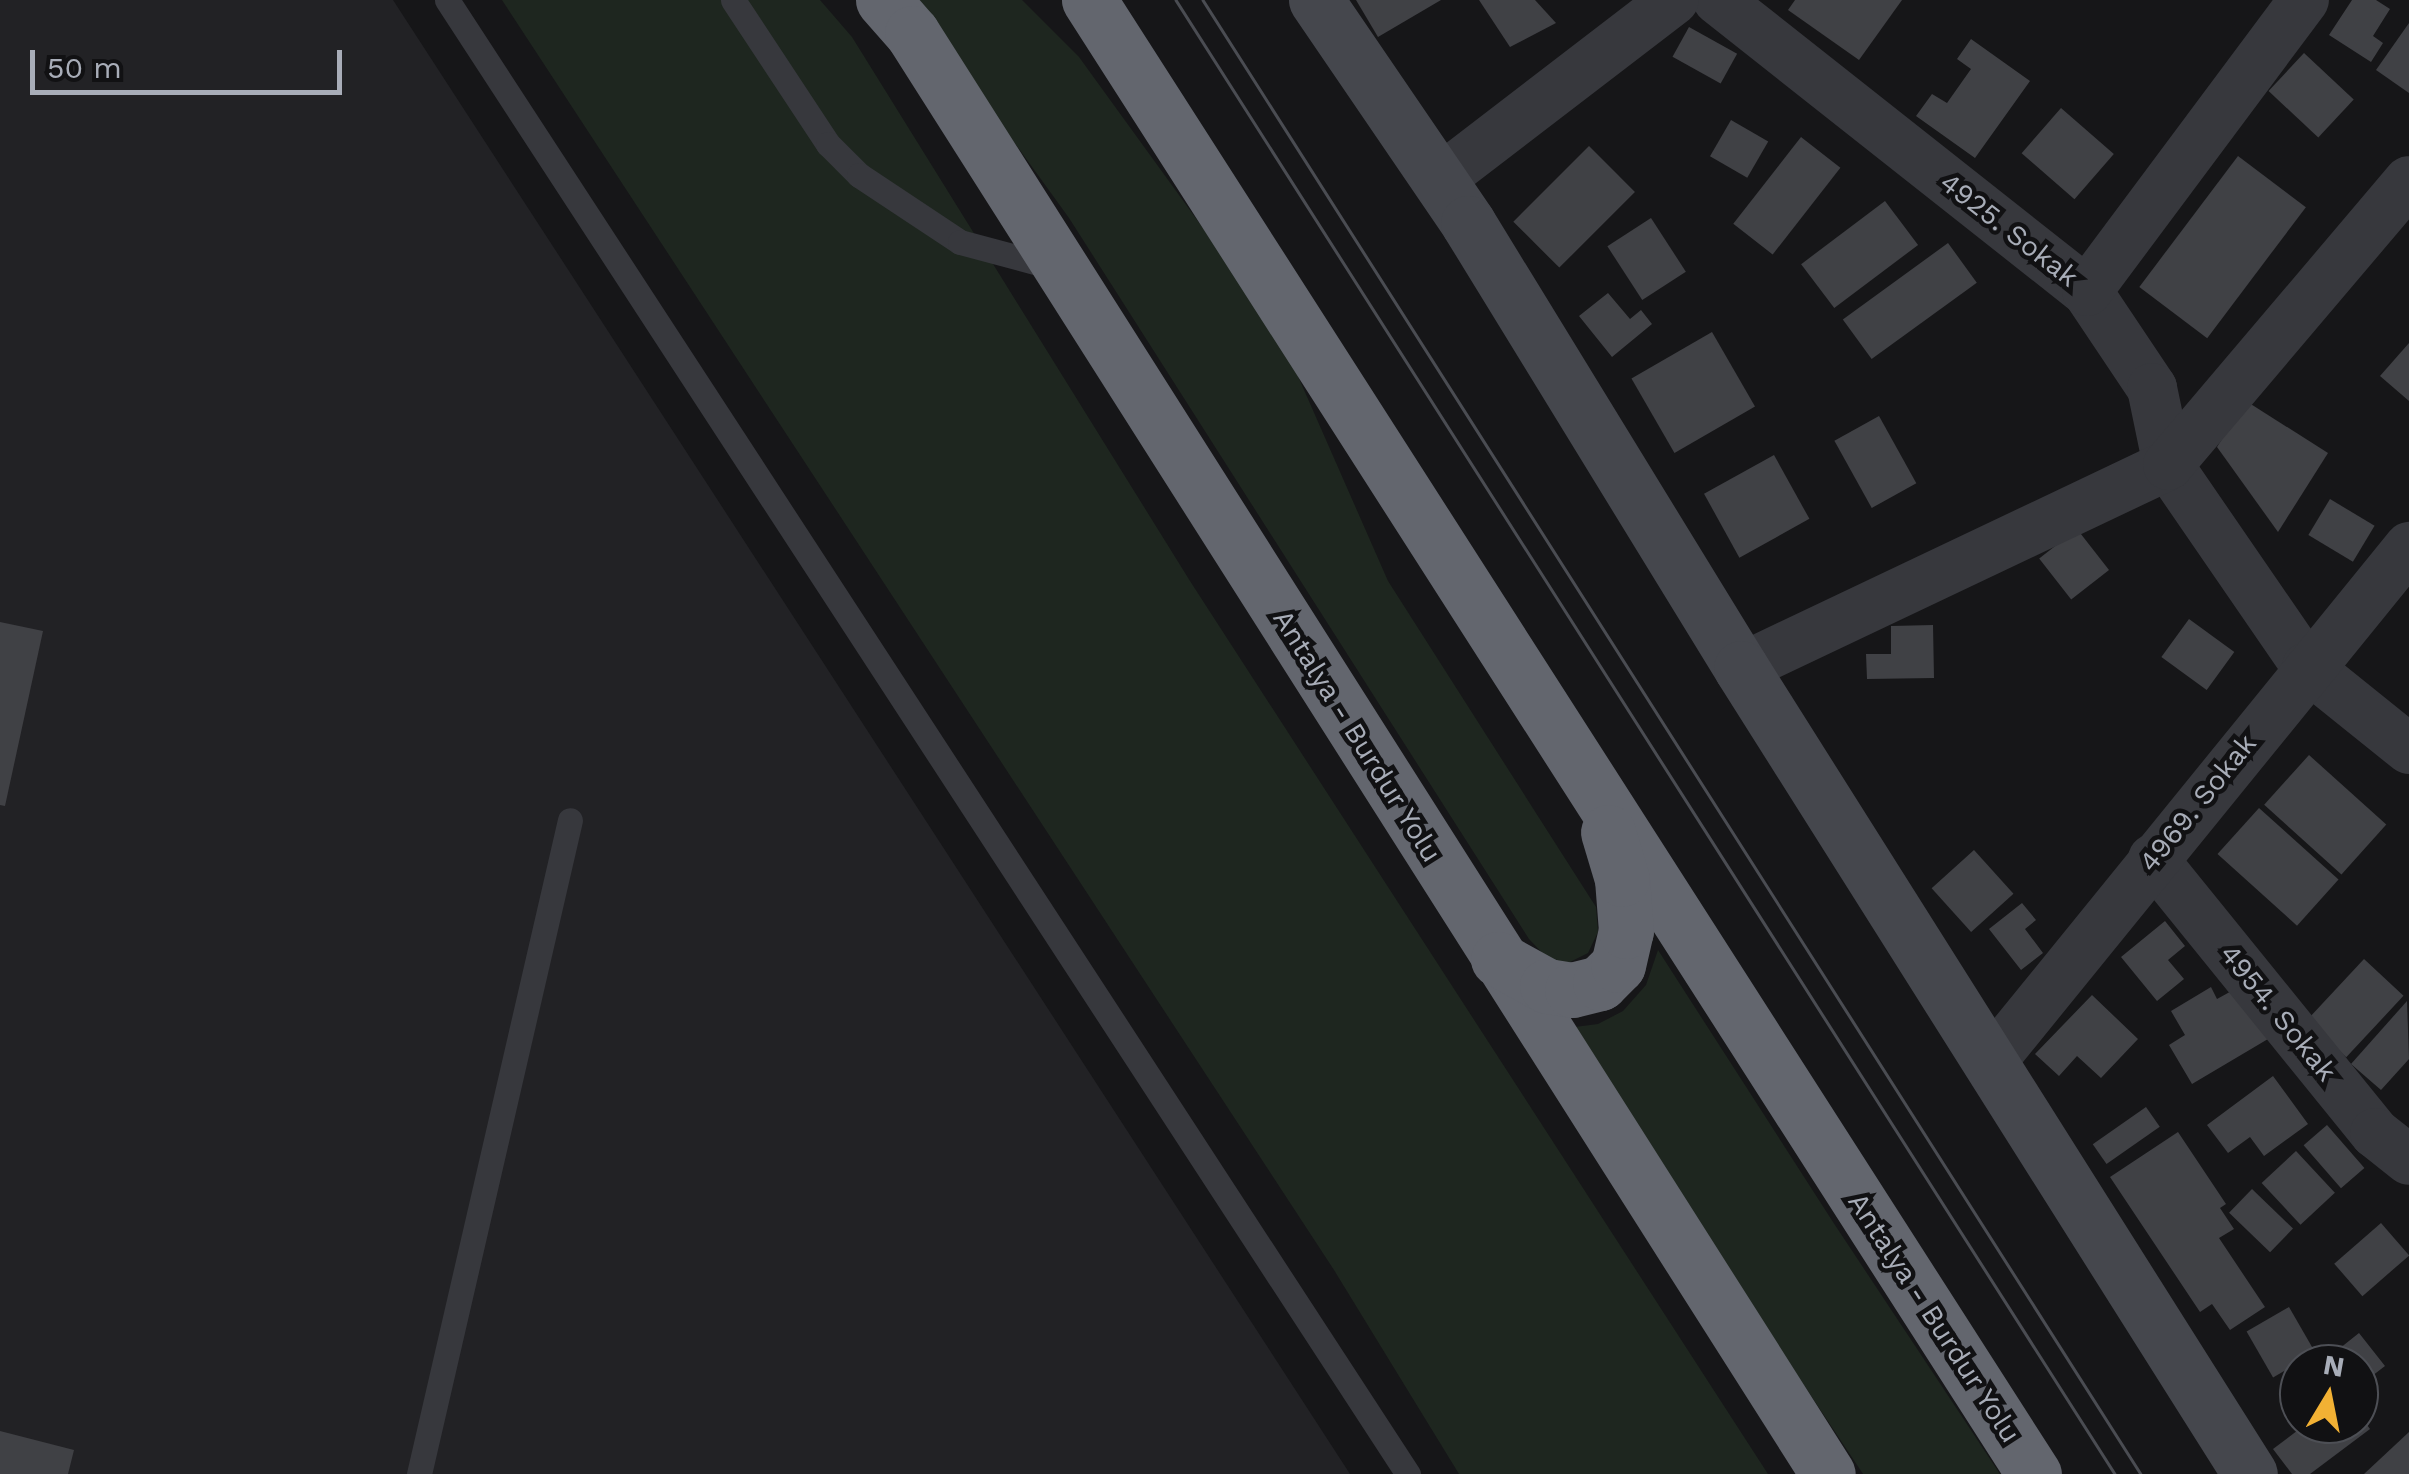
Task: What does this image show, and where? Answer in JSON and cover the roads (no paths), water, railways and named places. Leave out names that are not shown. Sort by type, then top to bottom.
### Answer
[{"type":"highway","name":"Antalya - Burdur Yolu","points":[[883,0],[912,34],[1828,1474]]},
{"type":"highway","points":[[1072,0],[1122,48]]},
{"type":"highway","name":"Antalya - Burdur Yolu","points":[[1092,0],[2034,1474]]},
{"type":"highway","points":[[1498,960],[1547,986],[1572,990],[1600,983],[1618,965],[1626,932],[1622,879],[1595,788]]},
{"type":"street","points":[[1316,0],[1440,180],[1740,668],[2250,1474]]},
{"type":"street","points":[[1440,180],[1674,0]]},
{"type":"street","name":"4925. Sokak","points":[[1718,0],[2086,291],[2152,388],[2168,465],[2307,667],[2409,749]]},
{"type":"street","points":[[2086,291],[2304,0]]},
{"type":"street","points":[[1740,668],[2168,465],[2409,181]]},
{"type":"street","name":"4969. Sokak","points":[[1990,1063],[2307,667],[2409,547]]},
{"type":"street","name":"4954. Sokak","points":[[2153,860],[2375,1133],[2409,1160]]},
{"type":"lane","points":[[447,0],[1408,1474]]},
{"type":"lane","points":[[733,0],[828,144],[893,203],[960,242],[1062,270]]},
{"type":"lane","points":[[418,1474],[570,820]]},
{"type":"tram line","points":[[1176,0],[2115,1474]]},
{"type":"tram line","points":[[1203,0],[2141,1474]]}]
